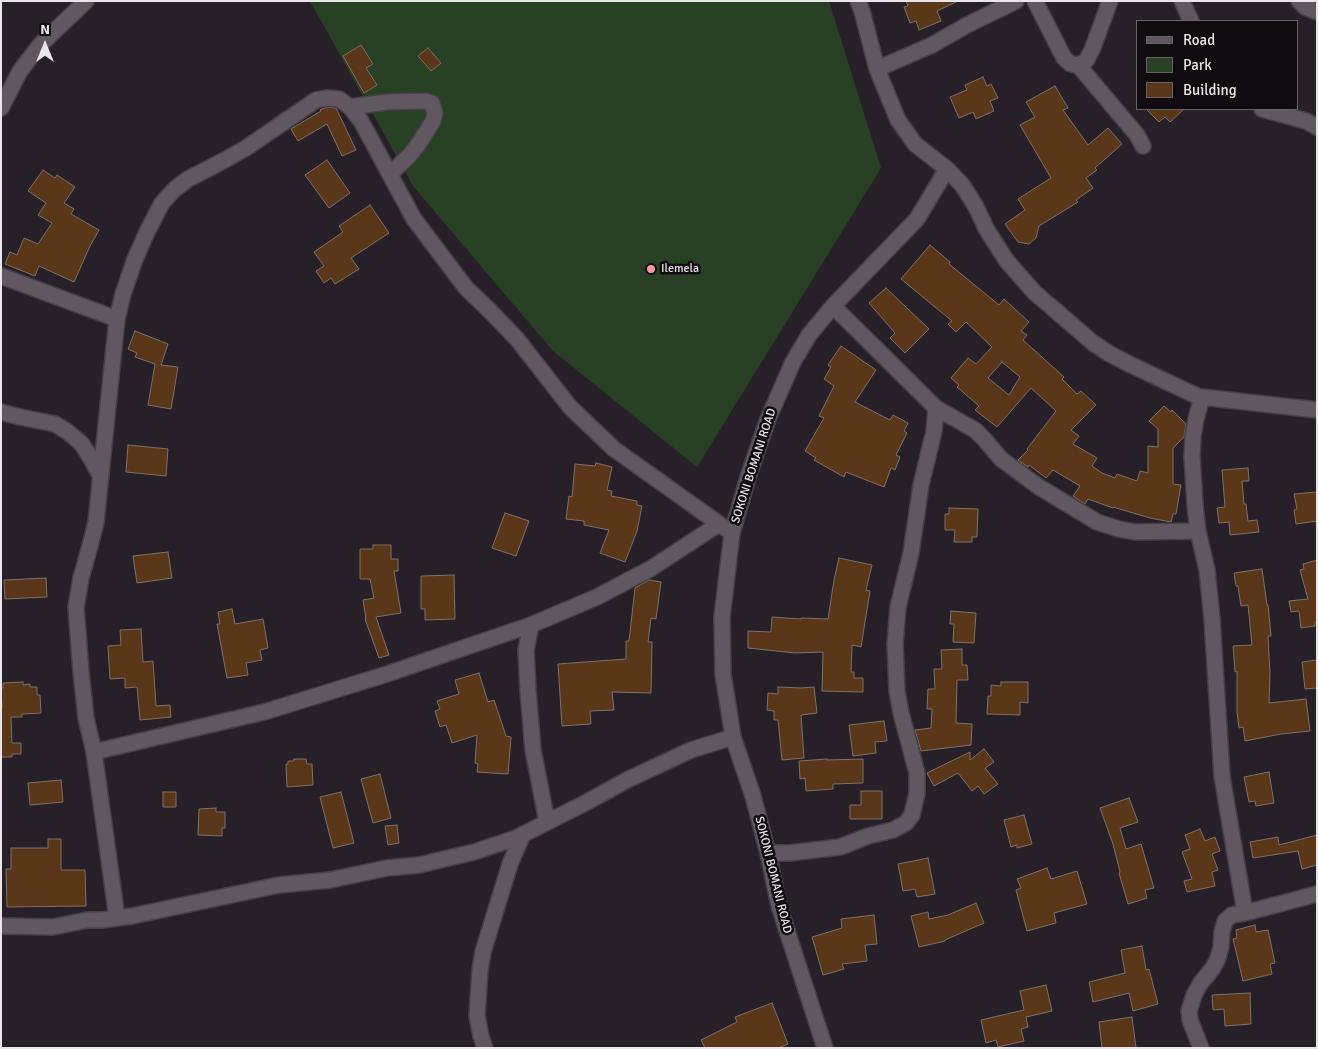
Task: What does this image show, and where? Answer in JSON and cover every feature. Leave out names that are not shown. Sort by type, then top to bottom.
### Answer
[{"type":"street","points":[[1,108],[20,71],[40,45],[86,1]]},
{"type":"street","points":[[858,1],[877,69],[898,120],[915,144],[947,169],[963,186],[1006,260],[1040,298],[1092,342],[1108,353],[1145,372],[1202,397],[1317,410]]},
{"type":"street","points":[[877,69],[932,45],[1016,1]]},
{"type":"street","points":[[1035,1],[1064,58],[1071,64],[1078,65],[1086,61],[1092,50],[1110,1]]},
{"type":"street","points":[[1182,1],[1191,20]]},
{"type":"street","points":[[1299,1],[1305,7],[1317,12]]},
{"type":"street","points":[[1078,65],[1137,135],[1143,146]]},
{"type":"street","points":[[117,918],[94,752],[86,718],[76,608],[81,578],[96,522],[117,319],[123,294],[147,232],[162,203],[174,189],[188,179],[246,148],[316,100],[327,98],[339,99],[350,107],[361,121],[414,219],[466,288],[517,339],[570,407],[614,449],[732,533]]},
{"type":"street","points":[[350,107],[388,102],[426,101],[432,103],[435,113],[433,121],[410,155],[390,174]]},
{"type":"street","points":[[1266,110],[1306,121],[1317,127]]},
{"type":"street","name":"SOKONI BOMANI ROAD","points":[[825,1048],[778,906],[768,852],[753,796],[733,737],[724,674],[722,618],[732,533],[748,474],[771,411],[793,362],[809,335],[833,306],[917,219],[947,169]]},
{"type":"street","points":[[1,276],[117,319]]},
{"type":"street","points":[[833,306],[936,408],[975,430],[1001,459],[1039,487],[1097,522],[1119,529],[1135,532],[1198,531]]},
{"type":"street","points":[[1202,397],[1193,436],[1192,457],[1195,505],[1198,531],[1207,570],[1211,609],[1222,776],[1245,913]]},
{"type":"street","points":[[768,852],[840,847],[868,836],[893,830],[906,823],[912,815],[917,793],[917,773],[901,714],[897,691],[895,644],[898,607],[911,553],[921,485],[934,431],[936,408]]},
{"type":"street","points":[[1,412],[55,424],[68,432],[82,444],[101,477]]},
{"type":"street","points":[[94,752],[264,712],[384,675],[531,625],[597,596],[650,569],[719,524]]},
{"type":"street","points":[[531,625],[526,650],[533,750],[547,822]]},
{"type":"street","points":[[508,633],[526,650]]},
{"type":"street","points":[[1,926],[53,927],[87,920],[117,918],[280,885],[330,880],[387,868],[419,865],[474,852],[523,834],[627,780],[691,750],[733,737]]},
{"type":"street","points":[[485,1048],[477,1016],[483,952],[510,864],[523,834]]},
{"type":"street","points":[[1201,1048],[1190,1020],[1189,1011],[1197,990],[1218,958],[1225,921],[1232,915],[1317,894]]},
{"type":"green space","name":"Ilemela","points":[[310,1],[829,1],[881,168],[697,467],[553,351],[413,186]]},
{"type":"building","points":[[906,1],[958,1],[937,11],[941,21],[919,30],[916,21],[910,23],[904,7],[908,6]]},
{"type":"building","points":[[361,45],[373,64],[366,68],[377,85],[364,93],[343,56]]},
{"type":"building","points":[[428,48],[441,63],[431,71],[418,56]]},
{"type":"building","points":[[983,77],[987,86],[991,84],[998,98],[990,101],[994,111],[976,119],[973,112],[959,118],[950,97],[967,90],[965,85]]},
{"type":"building","points":[[1055,86],[1068,108],[1063,110],[1088,145],[1108,128],[1122,144],[1095,168],[1097,170],[1086,178],[1093,188],[1076,200],[1078,202],[1039,226],[1036,238],[1029,244],[1018,242],[1005,224],[1025,210],[1018,199],[1051,178],[1020,125],[1035,117],[1026,102]]},
{"type":"building","points":[[327,107],[336,108],[356,150],[342,156],[327,124],[298,141],[291,129]]},
{"type":"building","points":[[1147,110],[1183,110],[1170,122],[1165,117],[1159,122]]},
{"type":"building","points":[[327,160],[350,193],[329,208],[305,175]]},
{"type":"building","points":[[43,170],[55,178],[57,175],[75,187],[64,203],[74,209],[71,214],[99,230],[74,282],[39,266],[35,276],[5,264],[10,252],[17,255],[24,238],[38,244],[52,223],[38,215],[46,203],[28,191]]},
{"type":"building","points":[[370,205],[389,233],[351,258],[359,269],[335,284],[331,278],[324,283],[316,271],[324,266],[314,252],[343,232],[339,226]]},
{"type":"building","points":[[930,245],[950,262],[949,264],[999,305],[1004,299],[1029,322],[1021,331],[1027,335],[1023,340],[1064,377],[1062,379],[1077,394],[1081,391],[1096,405],[1071,430],[1079,436],[1073,444],[1097,458],[1092,466],[1102,473],[1115,478],[1117,474],[1137,481],[1140,471],[1148,473],[1148,446],[1158,447],[1158,429],[1149,421],[1164,406],[1171,412],[1172,410],[1186,424],[1184,437],[1173,448],[1173,484],[1181,485],[1176,514],[1173,514],[1171,522],[1113,508],[1088,499],[1085,504],[1073,496],[1080,486],[1053,470],[1046,478],[1029,465],[1028,467],[1018,460],[1028,450],[1056,411],[1031,388],[997,427],[975,410],[979,406],[957,387],[959,385],[951,378],[968,358],[976,364],[992,347],[966,322],[956,332],[948,324],[952,321],[901,279]],"holes":[[[1002,362],[1020,377],[1009,395],[988,378]]]},
{"type":"building","points":[[886,288],[929,329],[905,353],[890,338],[895,333],[869,303]]},
{"type":"building","points":[[135,331],[168,344],[161,365],[178,367],[171,409],[148,405],[155,364],[135,357],[137,353],[128,349]]},
{"type":"building","points":[[841,346],[876,370],[855,402],[890,420],[893,415],[908,423],[904,431],[907,433],[896,455],[900,457],[895,470],[891,468],[884,487],[846,472],[844,477],[814,460],[816,458],[805,451],[824,418],[819,416],[834,386],[824,379],[831,367],[828,365]]},
{"type":"building","points":[[128,445],[168,449],[166,476],[126,472]]},
{"type":"building","points":[[596,463],[612,467],[607,490],[612,491],[611,496],[637,501],[637,505],[642,506],[637,531],[625,562],[600,553],[609,530],[584,525],[584,521],[566,519],[569,496],[572,497],[575,464],[595,466]]},
{"type":"building","points":[[1248,468],[1249,481],[1242,481],[1244,504],[1246,504],[1248,521],[1257,520],[1259,532],[1230,535],[1229,522],[1219,523],[1217,508],[1225,507],[1222,470]]},
{"type":"building","points":[[1317,492],[1317,521],[1296,524],[1294,510],[1297,509],[1294,494]]},
{"type":"building","points":[[949,508],[978,509],[977,537],[972,537],[972,542],[954,542],[955,530],[945,530],[945,514],[949,514]]},
{"type":"building","points":[[505,513],[529,521],[516,556],[492,548]]},
{"type":"building","points":[[373,545],[391,545],[391,559],[398,559],[398,571],[394,571],[401,613],[376,617],[389,655],[379,658],[365,619],[363,600],[374,598],[370,579],[360,579],[360,549],[373,549]]},
{"type":"building","points":[[168,552],[172,578],[137,583],[133,556]]},
{"type":"building","points":[[839,558],[872,565],[866,590],[870,591],[861,647],[852,645],[851,672],[854,672],[854,678],[863,678],[863,692],[822,691],[823,652],[795,653],[748,648],[748,631],[771,632],[772,617],[828,619]]},
{"type":"building","points":[[1317,560],[1317,621],[1315,626],[1301,628],[1299,611],[1291,612],[1289,601],[1308,599],[1300,570],[1304,569],[1303,564]]},
{"type":"building","points":[[1262,569],[1271,636],[1268,636],[1269,703],[1306,699],[1310,731],[1245,741],[1243,727],[1239,728],[1237,671],[1235,672],[1233,646],[1252,645],[1248,605],[1241,606],[1234,573]]},
{"type":"building","points":[[454,575],[455,619],[425,620],[425,609],[421,609],[421,576]]},
{"type":"building","points":[[46,578],[47,597],[5,599],[4,580]]},
{"type":"building","points":[[649,580],[661,582],[656,619],[651,618],[648,642],[652,642],[651,693],[612,692],[614,710],[590,711],[591,724],[562,726],[558,664],[626,659],[626,641],[629,641],[635,588]]},
{"type":"building","points":[[232,609],[235,624],[263,619],[268,648],[260,650],[262,660],[246,663],[248,675],[227,678],[217,624],[220,624],[218,612]]},
{"type":"building","points":[[951,611],[976,613],[974,643],[953,642],[954,624],[950,624]]},
{"type":"building","points":[[141,629],[143,662],[153,661],[156,706],[170,705],[171,717],[140,720],[137,687],[125,688],[125,678],[110,679],[108,646],[121,645],[120,630]]},
{"type":"building","points":[[962,649],[962,665],[967,665],[968,680],[957,680],[956,723],[972,724],[971,745],[921,751],[915,730],[931,728],[932,709],[927,709],[928,689],[935,689],[934,669],[942,669],[941,650]]},
{"type":"building","points":[[1317,660],[1317,688],[1305,689],[1302,662]]},
{"type":"building","points":[[479,673],[488,702],[494,700],[506,736],[511,737],[508,774],[477,772],[478,764],[475,763],[477,735],[452,743],[446,725],[440,727],[435,711],[440,709],[437,701],[459,694],[455,680]]},
{"type":"building","points":[[23,682],[23,685],[30,684],[30,687],[37,687],[37,695],[40,695],[41,713],[22,714],[22,717],[11,717],[12,743],[21,743],[21,754],[12,754],[12,757],[1,757],[1,688],[3,688],[3,683]]},
{"type":"building","points":[[1001,682],[1028,682],[1028,703],[1020,702],[1020,715],[987,714],[988,696],[991,696],[991,685],[1001,686]]},
{"type":"building","points":[[778,687],[814,687],[817,713],[801,715],[804,758],[782,760],[778,720],[774,720],[774,711],[767,710],[768,693],[778,694]]},
{"type":"building","points":[[884,721],[887,741],[875,742],[876,753],[853,756],[849,725]]},
{"type":"building","points":[[984,749],[994,762],[985,768],[998,784],[984,794],[978,786],[972,791],[958,773],[934,786],[927,773],[970,752],[970,760]]},
{"type":"building","points":[[294,759],[306,759],[307,764],[312,764],[313,785],[287,787],[286,764],[288,764],[288,761],[294,761]]},
{"type":"building","points":[[863,759],[863,783],[833,784],[833,789],[806,791],[805,778],[800,779],[799,761]]},
{"type":"building","points":[[1269,772],[1274,803],[1256,806],[1255,801],[1249,802],[1244,777]]},
{"type":"building","points":[[380,774],[391,818],[373,823],[361,779]]},
{"type":"building","points":[[61,780],[63,802],[30,805],[28,783]]},
{"type":"building","points":[[861,791],[882,791],[882,819],[850,819],[850,805],[861,805]]},
{"type":"building","points":[[163,792],[176,792],[176,807],[163,807]]},
{"type":"building","points":[[341,792],[354,843],[333,848],[320,797]]},
{"type":"building","points":[[1129,798],[1138,822],[1120,828],[1126,849],[1141,844],[1154,888],[1145,890],[1147,898],[1128,904],[1113,844],[1100,808]]},
{"type":"building","points":[[216,808],[216,812],[225,812],[225,828],[222,828],[222,836],[198,835],[199,809]]},
{"type":"building","points":[[1024,815],[1032,844],[1017,848],[1017,845],[1011,847],[1004,820]]},
{"type":"building","points":[[397,825],[399,843],[388,845],[385,826]]},
{"type":"building","points":[[1200,829],[1205,841],[1215,837],[1220,851],[1212,854],[1218,870],[1212,872],[1215,886],[1187,892],[1184,881],[1192,879],[1182,852],[1190,849],[1185,835]]},
{"type":"building","points":[[1317,835],[1317,865],[1302,869],[1298,851],[1253,858],[1250,842],[1278,837],[1279,845]]},
{"type":"building","points":[[48,839],[61,839],[61,870],[85,870],[86,906],[7,907],[6,869],[11,869],[11,848],[48,848]]},
{"type":"building","points":[[928,858],[935,894],[917,897],[915,889],[903,891],[898,864]]},
{"type":"building","points":[[1047,868],[1051,879],[1077,871],[1087,904],[1054,913],[1056,923],[1027,931],[1016,890],[1021,888],[1017,879]]},
{"type":"building","points":[[976,903],[984,923],[945,941],[919,947],[911,916],[928,912],[929,919],[948,915]]},
{"type":"building","points":[[874,915],[877,944],[865,945],[867,961],[842,964],[844,969],[823,975],[812,937],[842,928],[841,919]]},
{"type":"building","points":[[1255,925],[1256,932],[1268,930],[1275,963],[1270,964],[1272,974],[1243,981],[1233,939],[1237,938],[1236,930]]},
{"type":"building","points":[[1142,946],[1146,970],[1149,969],[1158,1004],[1133,1011],[1129,993],[1093,1002],[1089,982],[1125,973],[1121,950]]},
{"type":"building","points":[[1046,985],[1052,1011],[1026,1017],[1028,1027],[1021,1029],[1024,1041],[998,1047],[996,1040],[986,1043],[981,1020],[1024,1010],[1020,991]]},
{"type":"building","points":[[1250,993],[1251,1024],[1225,1026],[1224,1009],[1213,1010],[1212,995]]},
{"type":"building","points":[[772,1003],[788,1044],[778,1048],[705,1048],[701,1040],[737,1022],[735,1017]]},
{"type":"building","points":[[1132,1017],[1136,1048],[1102,1048],[1099,1022]]},
{"type":"place","name":"Ilemela","points":[[651,269]]}]
